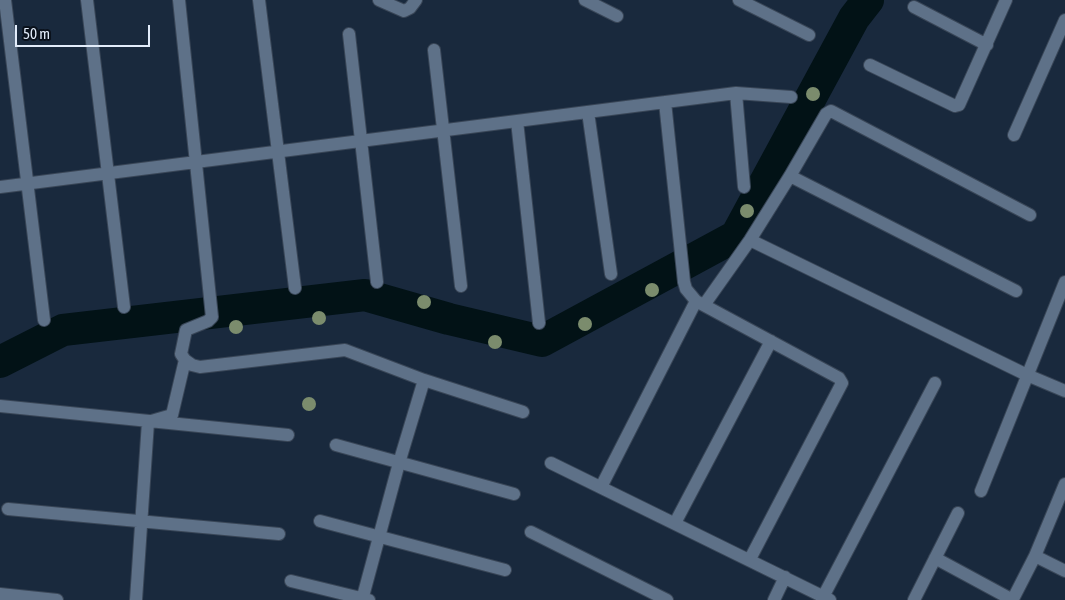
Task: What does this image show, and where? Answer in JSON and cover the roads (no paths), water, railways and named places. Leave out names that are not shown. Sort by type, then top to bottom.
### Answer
[{"type":"street","points":[[5,0],[44,320]]},
{"type":"street","points":[[87,0],[124,307]]},
{"type":"street","points":[[148,422],[172,415],[186,330],[208,322],[212,317],[179,0]]},
{"type":"street","points":[[259,0],[294,288]]},
{"type":"street","points":[[379,0],[404,11],[410,8],[416,0]]},
{"type":"street","points":[[585,0],[617,16]]},
{"type":"street","points":[[739,0],[810,35]]},
{"type":"street","points":[[870,65],[957,106],[960,104],[1006,0]]},
{"type":"street","points":[[914,7],[987,45]]},
{"type":"street","points":[[1014,135],[1065,20]]},
{"type":"street","points":[[349,34],[377,282]]},
{"type":"street","points":[[434,50],[461,286]]},
{"type":"street","points":[[0,187],[279,153],[736,93],[791,97]]},
{"type":"street","points":[[736,93],[744,187]]},
{"type":"street","points":[[665,102],[686,289],[700,303],[839,378],[842,383],[750,560]]},
{"type":"street","points":[[601,487],[700,303],[750,240],[828,112],[834,111],[1030,215]]},
{"type":"street","points":[[588,112],[611,274]]},
{"type":"street","points":[[517,121],[539,323]]},
{"type":"street","points":[[790,176],[1016,291]]},
{"type":"street","points":[[750,240],[1027,375],[1065,391]]},
{"type":"street","points":[[981,491],[1065,282]]},
{"type":"street","points":[[675,523],[771,341]]},
{"type":"street","points":[[183,357],[192,365],[200,367],[345,350],[424,380],[524,412]]},
{"type":"street","points":[[291,581],[364,599],[378,537],[424,380]]},
{"type":"street","points":[[552,463],[827,598],[935,383]]},
{"type":"street","points":[[0,406],[288,435]]},
{"type":"street","points":[[136,600],[148,422]]},
{"type":"street","points":[[336,445],[514,494]]},
{"type":"street","points":[[935,558],[1011,599],[1014,597],[1035,556],[1065,484]]},
{"type":"street","points":[[8,509],[279,534]]},
{"type":"street","points":[[914,600],[958,514]]},
{"type":"street","points":[[320,521],[505,570]]},
{"type":"street","points":[[531,532],[667,600]]},
{"type":"street","points":[[1035,556],[1065,571]]},
{"type":"street","points":[[774,600],[785,577]]},
{"type":"street","points":[[0,594],[57,600]]},
{"type":"waterway","points":[[0,362],[63,330],[365,295],[449,319],[542,341],[736,236],[854,18],[868,0]]}]
